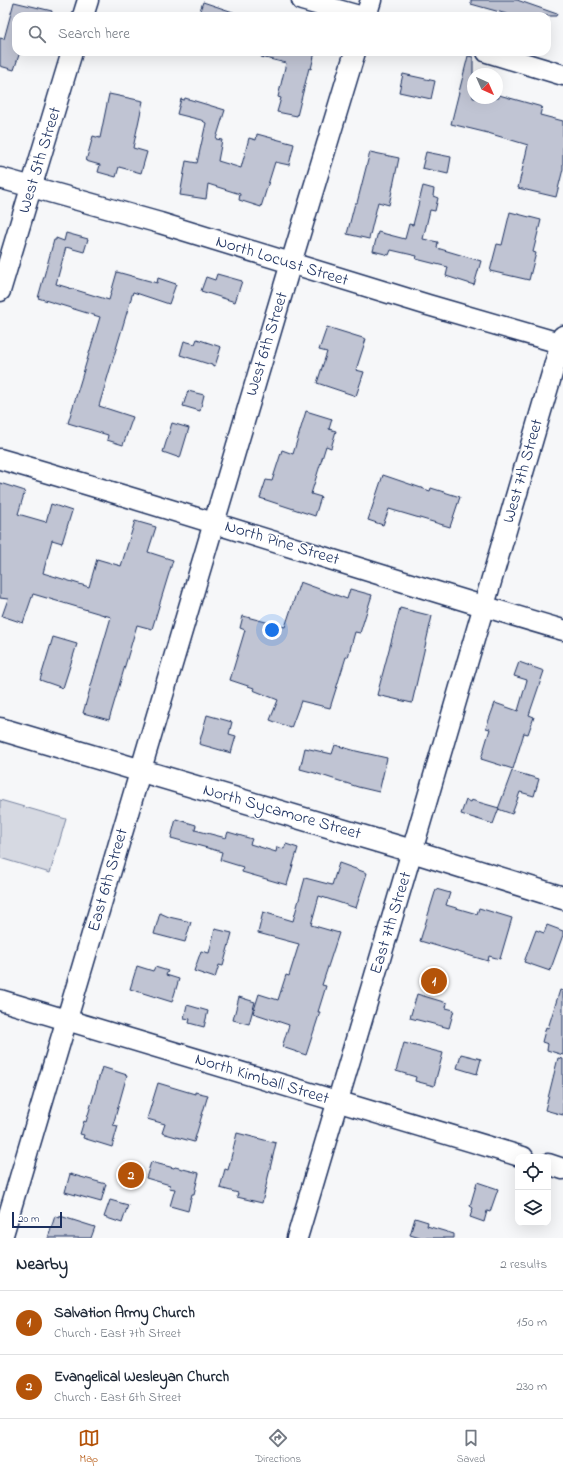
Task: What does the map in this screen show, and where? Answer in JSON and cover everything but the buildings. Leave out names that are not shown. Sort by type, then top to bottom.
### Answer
[{"type":"main road","name":"North Sycamore Street","points":[[0,729],[412,851],[563,898]]},
{"type":"street","points":[[84,12],[88,0]]},
{"type":"street","points":[[302,0],[345,12]]},
{"type":"street","points":[[367,12],[371,0]]},
{"type":"street","name":"West 5th Street","points":[[0,291],[71,56]]},
{"type":"street","name":"West 6th Street","points":[[214,522],[354,56]]},
{"type":"street","points":[[500,56],[563,75]]},
{"type":"street","name":"North Locust Street","points":[[0,178],[160,223],[428,305],[562,341]]},
{"type":"street","name":"West 7th Street","points":[[484,607],[562,341]]},
{"type":"street","name":"North Pine Street","points":[[0,459],[214,522],[484,607],[563,630]]},
{"type":"street","name":"East 6th Street","points":[[2,1238],[214,522]]},
{"type":"street","name":"East 7th Street","points":[[296,1238],[484,607]]},
{"type":"street","name":"North Kimball Street","points":[[0,1000],[515,1155]]},
{"type":"street","points":[[551,1165],[563,1169]]},
{"type":"shaded area","points":[[0,800],[66,819],[50,873],[0,858]]},
{"type":"place","name":"Salvation Army Church","points":[[434,981]]},
{"type":"place","name":"Evangelical Wesleyan Church","points":[[131,1175]]}]
